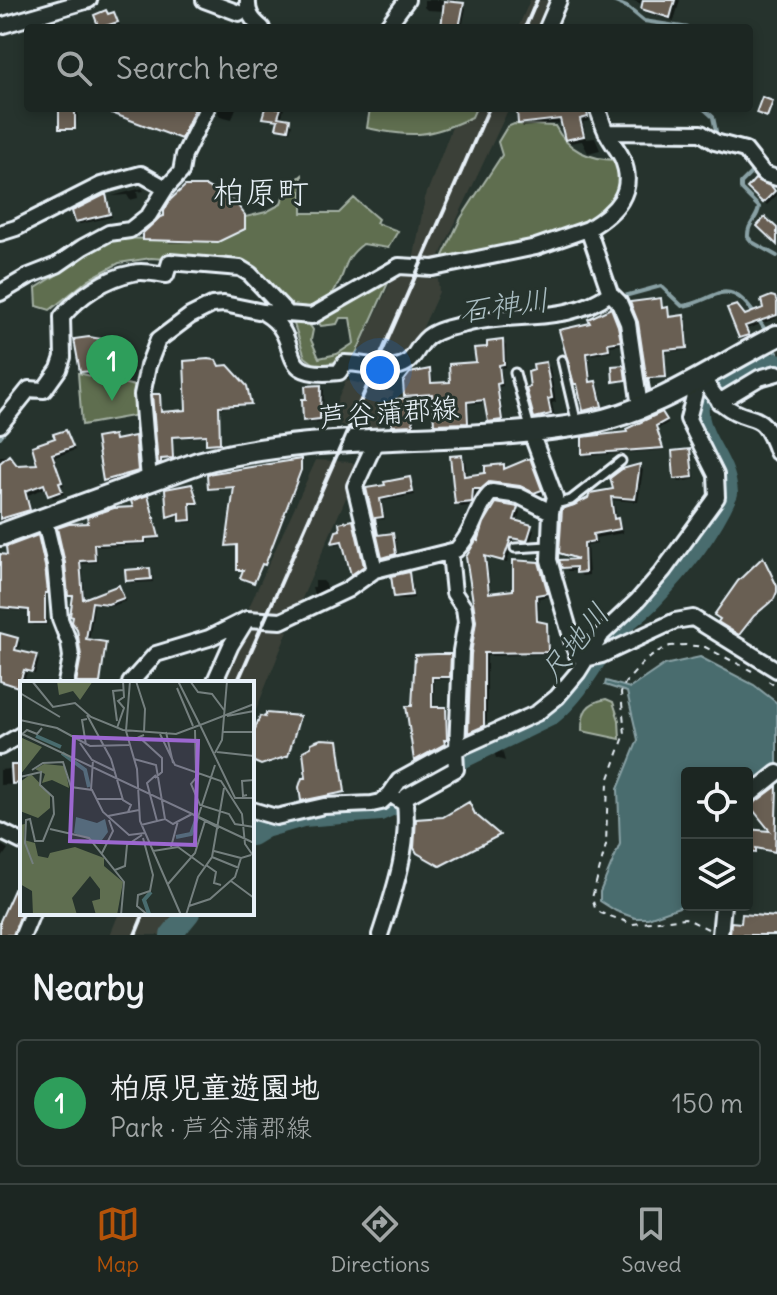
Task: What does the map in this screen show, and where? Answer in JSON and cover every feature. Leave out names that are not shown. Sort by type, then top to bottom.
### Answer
[{"type":"main road","name":"芦谷蒲郡線","points":[[0,535],[149,480],[234,453],[530,430],[616,416],[710,390],[777,336]]},
{"type":"street","points":[[0,26],[89,0]]},
{"type":"street","points":[[204,0],[248,9],[257,24]]},
{"type":"street","points":[[389,24],[407,0]]},
{"type":"street","points":[[549,24],[559,0]]},
{"type":"street","points":[[0,293],[29,276],[57,265],[109,233],[130,230],[149,215],[166,188],[181,172],[184,155],[205,112]]},
{"type":"street","points":[[149,480],[142,395],[158,340],[190,316],[212,305],[312,316],[399,266],[433,268],[536,247],[588,229],[611,215],[625,193],[625,166],[598,112]]},
{"type":"street","points":[[606,132],[701,133],[715,142],[745,150],[753,156],[764,174],[777,178]]},
{"type":"street","points":[[0,233],[101,185],[141,174],[166,188]]},
{"type":"street","points":[[588,229],[628,323],[640,407]]},
{"type":"street","points":[[0,425],[29,389],[37,389],[59,369],[63,357],[62,317],[72,304],[99,286],[135,272],[240,268],[250,274],[277,313],[293,362],[298,368],[315,374],[342,368],[393,367],[412,359],[431,334],[505,317],[555,315],[614,296]]},
{"type":"street","points":[[456,755],[537,713],[568,686],[593,657],[602,634],[663,571],[717,497],[716,475],[688,419],[710,390],[777,373]]},
{"type":"street","points":[[710,390],[730,410],[763,423],[771,433],[777,452]]},
{"type":"street","points":[[530,430],[555,497],[548,546],[552,576],[577,655],[593,657],[675,621],[693,618],[777,670]]},
{"type":"street","points":[[375,570],[355,486],[376,441]]},
{"type":"street","points":[[132,681],[156,654],[192,645],[247,619],[281,621],[347,590],[375,570],[450,553],[466,541],[486,497],[492,492],[501,491],[553,508]]},
{"type":"street","points":[[44,518],[55,564],[60,619],[69,642],[71,657],[66,681]]},
{"type":"street","points":[[254,811],[276,817],[324,806],[372,804],[407,796],[456,769],[461,651],[466,622],[464,608],[454,593],[450,553]]},
{"type":"street","points":[[215,681],[247,619]]},
{"type":"street","points":[[0,747],[20,735]]},
{"type":"street","points":[[753,792],[777,773]]},
{"type":"street","points":[[380,935],[406,826],[397,798]]},
{"type":"street","points":[[0,831],[20,841]]},
{"type":"street","points":[[720,931],[722,911]]},
{"type":"street","points":[[23,935],[31,915]]},
{"type":"lane","points":[[562,360],[577,424]]},
{"type":"lane","points":[[515,373],[530,430]]},
{"type":"lane","points":[[553,508],[571,500],[621,461]]},
{"type":"lane","points":[[515,548],[548,546]]},
{"type":"path","points":[[720,931],[707,929],[685,918],[633,924],[595,908],[593,888],[606,845],[608,781],[625,734],[621,693],[625,683],[642,664],[670,646],[705,647],[752,671]]},
{"type":"path","points":[[762,677],[777,687]]},
{"type":"shaded area","points":[[530,0],[553,0],[543,24],[520,24]]},
{"type":"shaded area","points":[[474,112],[507,112],[437,262],[414,256],[425,198],[452,127],[472,117]]},
{"type":"shaded area","points":[[394,275],[438,279],[439,292],[414,347],[399,360],[357,354]]},
{"type":"shaded area","points":[[346,380],[394,392],[378,431],[360,432],[329,420]]},
{"type":"shaded area","points":[[316,460],[352,462],[359,468],[297,610],[291,614],[253,615],[249,607]]},
{"type":"shaded area","points":[[247,624],[288,631],[254,715],[254,681],[221,681]]},
{"type":"shaded area","points":[[118,915],[182,915],[165,935],[110,935]]},
{"type":"green space","points":[[369,112],[474,112],[472,117],[457,124],[421,134],[367,128]]},
{"type":"green space","points":[[514,124],[555,126],[566,142],[580,152],[616,160],[620,184],[616,201],[597,218],[555,237],[440,262],[461,218],[502,155],[498,142],[507,127]]},
{"type":"green space","points":[[302,175],[302,213],[339,213],[354,198],[378,219],[376,223],[398,231],[388,248],[363,244],[356,250],[334,291],[312,310],[291,308],[237,264],[151,258],[119,263],[89,279],[50,310],[37,306],[36,288],[80,260],[91,245],[108,238],[155,239],[266,212],[281,204],[285,189]]},
{"type":"green space","points":[[386,277],[388,283],[354,358],[317,366],[305,357],[292,318],[304,321],[311,327],[311,340],[319,358],[337,354],[354,343],[350,318],[340,318],[337,324],[321,326],[317,320]]},
{"type":"green space","points":[[78,373],[144,388],[144,414],[82,425]]},
{"type":"green space","points":[[606,699],[613,702],[619,720],[620,739],[582,731],[586,709]]},
{"type":"water","points":[[700,657],[754,685],[777,703],[777,764],[753,783],[753,767],[681,767],[681,906],[648,918],[635,918],[600,901],[600,892],[620,844],[618,789],[638,740],[627,692],[605,685],[606,681],[630,688],[664,665]]},
{"type":"building","points":[[643,0],[675,0],[670,18],[641,9]]},
{"type":"building","points":[[444,1],[464,3],[460,24],[441,24]]},
{"type":"building","points":[[106,10],[108,14],[114,12],[118,22],[97,24],[94,15]]},
{"type":"building","points":[[762,97],[773,101],[767,117],[756,113]]},
{"type":"building","points":[[59,112],[75,112],[75,129],[59,129]]},
{"type":"building","points":[[109,112],[193,112],[181,139]]},
{"type":"building","points":[[264,112],[280,112],[278,117],[290,119],[288,130],[276,128],[278,120],[262,118]]},
{"type":"building","points":[[517,112],[587,112],[588,117],[580,119],[584,136],[565,140],[560,119],[518,124]]},
{"type":"building","points":[[755,179],[775,191],[763,203],[747,188]]},
{"type":"building","points":[[185,186],[206,186],[235,202],[245,215],[245,229],[218,242],[143,240],[143,233],[164,216],[170,200]]},
{"type":"building","points":[[106,194],[110,214],[75,222],[72,211]]},
{"type":"building","points":[[765,217],[777,228],[777,245],[757,226]]},
{"type":"building","points":[[771,296],[777,302],[777,315],[745,326],[749,335],[739,338],[727,308],[737,305],[745,315],[763,308],[761,300]]},
{"type":"building","points":[[661,298],[662,308],[668,307],[669,317],[684,315],[687,348],[664,350],[666,377],[648,378],[648,389],[638,322],[630,302]]},
{"type":"building","points":[[611,308],[621,341],[608,343],[609,349],[587,353],[590,382],[596,381],[602,406],[583,411],[559,330],[590,323],[588,319]]},
{"type":"building","points":[[89,337],[115,341],[116,375],[80,372],[74,339]]},
{"type":"building","points":[[503,340],[504,364],[499,365],[501,383],[497,384],[502,420],[488,422],[484,400],[467,402],[468,423],[434,424],[432,394],[404,396],[403,382],[410,373],[430,369],[431,383],[450,382],[449,364],[476,362],[474,348],[487,347],[487,342]]},
{"type":"building","points":[[216,360],[219,366],[228,365],[247,386],[251,404],[219,406],[220,443],[206,444],[206,435],[172,437],[173,458],[161,459],[158,464],[152,394],[160,394],[161,412],[186,410],[184,361]]},
{"type":"building","points":[[546,362],[552,398],[548,399],[551,414],[534,418],[526,388],[530,387],[528,372],[534,370],[533,364]]},
{"type":"building","points":[[624,365],[626,380],[613,382],[612,366]]},
{"type":"building","points":[[321,385],[320,419],[303,421],[305,386]]},
{"type":"building","points":[[411,398],[413,425],[392,426],[391,408],[396,407],[396,399]]},
{"type":"building","points":[[662,412],[667,420],[656,426],[663,448],[582,454],[582,437],[627,432],[626,429]]},
{"type":"building","points":[[66,430],[73,447],[52,454],[62,491],[48,496],[44,484],[25,491],[30,510],[0,519],[0,463],[9,455],[17,465],[37,464],[32,446],[55,438],[53,434]]},
{"type":"building","points":[[114,435],[115,440],[135,436],[138,471],[103,481],[96,438]]},
{"type":"building","points":[[690,449],[693,477],[674,479],[672,451]]},
{"type":"building","points":[[462,455],[464,476],[485,473],[485,466],[504,464],[504,469],[530,458],[542,490],[534,493],[520,486],[489,482],[481,489],[473,489],[472,502],[455,504],[450,456]]},
{"type":"building","points":[[301,459],[301,470],[265,565],[262,564],[254,583],[240,578],[243,570],[237,570],[237,545],[226,546],[234,487],[208,489],[207,474]]},
{"type":"building","points":[[640,464],[635,499],[611,497],[614,519],[618,518],[620,529],[593,534],[594,541],[584,543],[585,572],[576,573],[576,567],[562,568],[559,560],[578,559],[559,553],[562,509],[588,498],[590,493],[613,489],[610,478],[622,469]]},
{"type":"building","points":[[410,477],[413,492],[380,499],[383,517],[375,518],[378,535],[393,533],[396,554],[382,558],[366,488]]},
{"type":"building","points":[[192,484],[198,503],[190,503],[191,520],[180,521],[180,513],[167,517],[165,489]]},
{"type":"building","points":[[148,495],[159,537],[145,538],[145,542],[94,544],[95,560],[80,561],[83,599],[119,585],[124,598],[108,604],[92,602],[86,639],[106,642],[100,681],[76,681],[81,656],[77,629],[70,616],[73,596],[68,596],[57,528],[88,523],[87,517],[114,508],[133,507],[131,501]]},
{"type":"building","points":[[496,503],[518,507],[514,520],[532,525],[527,541],[511,538],[503,561],[485,556],[489,593],[513,590],[513,560],[539,562],[548,593],[536,595],[537,621],[547,623],[548,652],[484,653],[484,726],[468,733],[471,654],[476,621],[466,557],[478,537],[478,542],[484,523]]},
{"type":"building","points":[[353,520],[364,566],[351,575],[342,541],[332,543],[336,531],[340,530],[339,523]]},
{"type":"building","points":[[38,535],[48,593],[45,593],[45,623],[29,623],[29,610],[0,607],[0,554],[7,555],[6,547]]},
{"type":"building","points":[[763,557],[777,592],[739,635],[718,622],[720,619],[714,615],[738,581]]},
{"type":"building","points":[[150,568],[151,579],[126,581],[125,570]]},
{"type":"building","points":[[409,572],[412,595],[394,597],[391,576]]},
{"type":"building","points":[[0,633],[18,638],[15,650],[37,655],[32,672],[24,670],[18,687],[0,681]]},
{"type":"building","points":[[451,654],[450,677],[432,677],[432,707],[446,707],[447,740],[414,761],[406,706],[412,706],[415,655]]},
{"type":"building","points":[[266,713],[300,716],[288,756],[261,765],[254,762],[254,732],[260,716],[265,717]]},
{"type":"building","points":[[321,739],[338,740],[345,792],[301,801],[299,787],[302,778],[306,778],[303,751]]},
{"type":"building","points":[[11,765],[20,765],[20,783],[12,784]]},
{"type":"building","points":[[777,786],[775,852],[756,848],[756,853],[753,853],[753,830],[770,831],[753,810],[753,804]]},
{"type":"building","points":[[469,802],[475,814],[500,835],[440,866],[417,853],[414,848],[416,819],[443,817]]},
{"type":"building","points":[[20,876],[20,915],[13,935],[0,935],[0,921]]},
{"type":"building","points":[[742,914],[777,917],[777,935],[730,935],[731,922],[741,923]]},
{"type":"waterway","points":[[610,0],[627,7],[644,21],[663,24]]},
{"type":"waterway","points":[[707,112],[713,117],[717,136]]},
{"type":"waterway","points":[[754,170],[741,183],[741,189],[759,207],[748,237],[777,256]]},
{"type":"waterway","name":"石神川","points":[[621,297],[661,286],[682,306],[728,292],[741,298],[764,328]]},
{"type":"waterway","name":"石神川","points":[[56,341],[57,314],[72,297]]},
{"type":"waterway","name":"石神川","points":[[542,322],[579,316],[613,301]]},
{"type":"waterway","name":"石神川","points":[[282,318],[293,338]]},
{"type":"waterway","name":"石神川","points":[[418,360],[430,345]]},
{"type":"waterway","name":"石神川","points":[[775,349],[777,353]]},
{"type":"waterway","name":"尺地川","points":[[254,834],[265,827],[303,816],[380,810],[391,805],[399,793],[420,778],[550,715],[576,688],[614,632],[651,599],[683,562],[712,521],[727,493],[721,469],[701,427],[698,403],[714,389],[735,378],[777,364]]},
{"type":"waterway","name":"石神川","points":[[0,437],[33,395]]},
{"type":"waterway","name":"尺地川","points":[[171,935],[187,915]]},
{"type":"railway","points":[[527,24],[537,0]]},
{"type":"railway","points":[[238,681],[487,112]]},
{"type":"railway","points":[[135,935],[143,915]]},
{"type":"place","name":"柏原児童遊園地","points":[[112,401]]},
{"type":"district","name":"柏原町","points":[[261,191]]}]
